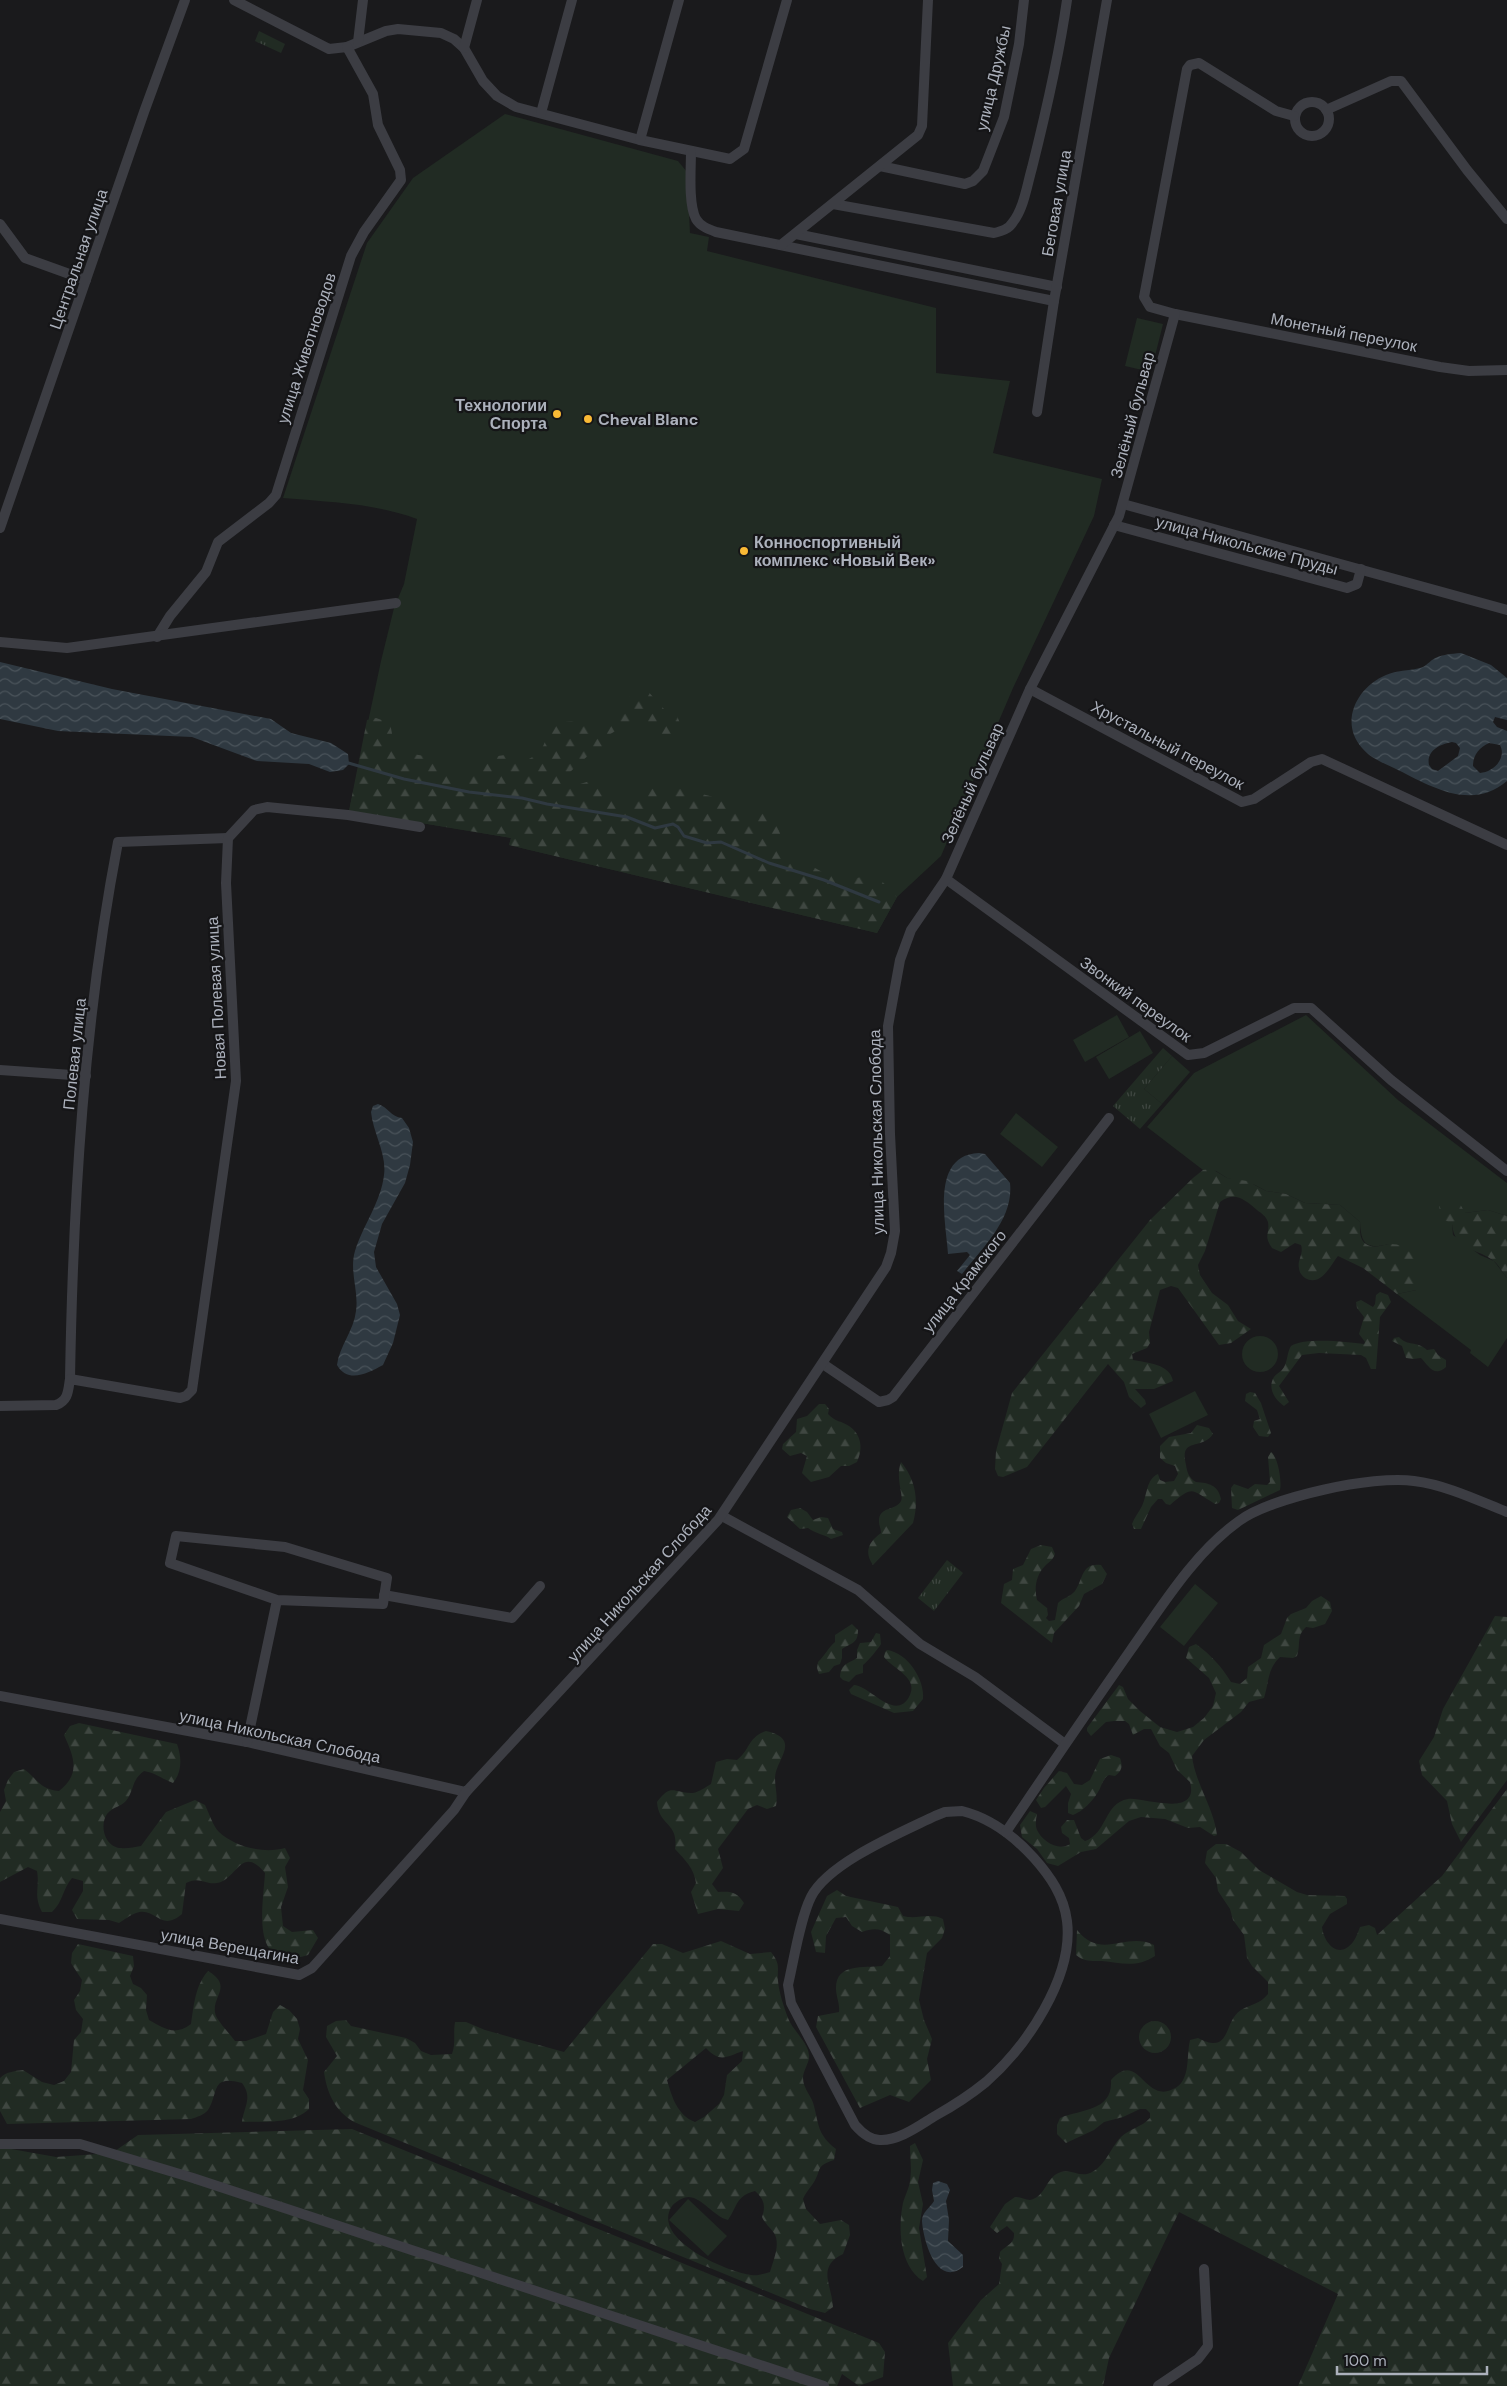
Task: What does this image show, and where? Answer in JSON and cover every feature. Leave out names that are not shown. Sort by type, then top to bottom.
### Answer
[{"type":"street","name":"Центральная улица","points":[[0,528],[185,0]]},
{"type":"street","points":[[234,0],[329,49],[347,47],[386,31],[413,28],[441,33],[454,39],[464,48],[483,81],[497,96],[516,108],[640,140],[730,159],[744,149],[787,0]]},
{"type":"street","points":[[358,42],[363,0]]},
{"type":"street","points":[[464,48],[477,0]]},
{"type":"street","points":[[541,113],[572,0]]},
{"type":"street","points":[[640,140],[679,0]]},
{"type":"street","points":[[781,246],[918,135],[922,126],[928,0]]},
{"type":"street","name":"улица Дружбы","points":[[880,166],[965,184],[973,181],[983,171],[1004,116],[1019,44],[1024,0]]},
{"type":"street","points":[[833,204],[994,233],[1004,230],[1014,222],[1025,192],[1044,120],[1061,38],[1066,0]]},
{"type":"street","name":"Беговая улица","points":[[1037,412],[1054,301],[1107,0]]},
{"type":"street","name":"улица Животноводов","points":[[157,637],[170,616],[206,572],[218,542],[269,503],[276,495],[351,256],[364,232],[401,180],[400,170],[378,125],[373,94],[347,47]]},
{"type":"street","points":[[1175,314],[1150,307],[1144,297],[1187,69],[1190,65],[1199,63],[1276,111],[1294,116]]},
{"type":"street","points":[[1326,110],[1391,81],[1401,81],[1467,170],[1507,219]]},
{"type":"street","points":[[1308,102],[1322,104],[1326,110],[1329,117],[1325,130],[1312,136],[1298,130],[1294,116],[1301,105],[1308,102]]},
{"type":"street","points":[[691,151],[693,207],[696,219],[705,228],[781,246],[1054,301]]},
{"type":"street","points":[[0,224],[25,258],[86,280]]},
{"type":"street","points":[[796,234],[1057,287]]},
{"type":"street","name":"Монетный переулок","points":[[1175,314],[1440,367],[1469,371],[1507,370]]},
{"type":"street","name":"Зелёный бульвар","points":[[946,879],[1030,689],[1123,504],[1175,314]]},
{"type":"street","name":"улица Никольские Пруды","points":[[1123,504],[1507,610]]},
{"type":"street","name":"улица Никольские Пруды","points":[[1114,524],[1347,588],[1357,584],[1361,569]]},
{"type":"street","points":[[0,642],[67,648],[396,603]]},
{"type":"street","name":"Хрустальный переулок","points":[[1030,689],[1242,802],[1254,799],[1311,762],[1322,760],[1507,846]]},
{"type":"street","points":[[228,838],[254,810],[267,806],[420,827]]},
{"type":"street","name":"Полевая улица","points":[[0,1406],[56,1405],[62,1403],[67,1397],[70,1379],[72,1290],[86,1076],[105,910],[118,842],[228,838]]},
{"type":"street","name":"Новая Полевая улица","points":[[70,1379],[180,1398],[186,1396],[192,1390],[236,1081],[226,883],[228,838]]},
{"type":"street","name":"Звонкий переулок","points":[[946,879],[1188,1055],[1204,1053],[1294,1008],[1311,1008],[1391,1080],[1507,1171]]},
{"type":"street","name":"улица Никольская Слобода","points":[[0,1696],[247,1742],[466,1792],[722,1516],[886,1267],[895,1231],[888,1039],[891,1006],[898,966],[907,938],[946,879]]},
{"type":"street","points":[[0,1070],[86,1076]]},
{"type":"street","name":"улица Крамского","points":[[823,1364],[879,1402],[893,1397],[1109,1118]]},
{"type":"street","points":[[1006,1832],[1165,1601],[1192,1567],[1226,1532],[1260,1509],[1290,1498],[1378,1480],[1396,1479],[1413,1480],[1440,1487],[1507,1512]]},
{"type":"street","points":[[722,1516],[858,1590],[920,1644],[980,1680],[1065,1744]]},
{"type":"street","points":[[176,1536],[286,1547],[387,1578],[382,1604],[277,1600],[170,1563],[176,1536]]},
{"type":"street","points":[[384,1595],[512,1618],[540,1586]]},
{"type":"street","points":[[247,1742],[277,1600]]},
{"type":"street","name":"улица Верещагина","points":[[0,1919],[299,1975],[312,1968],[454,1810],[466,1792]]},
{"type":"street","points":[[962,1811],[972,1813],[1006,1832],[1040,1864],[1051,1879],[1063,1903],[1067,1920],[1067,1943],[1054,1987],[1022,2044],[998,2071],[980,2087],[953,2106],[897,2137],[880,2140],[867,2136],[855,2126],[794,2010],[789,1994],[790,1976],[810,1899],[816,1887],[828,1875],[896,1834],[945,1812],[962,1811]]},
{"type":"street","points":[[0,2144],[80,2144],[193,2178],[824,2386]]},
{"type":"street","points":[[1158,2386],[1198,2359],[1208,2346],[1204,2269]]},
{"type":"green space","points":[[259,31],[285,44],[281,53],[255,41]]},
{"type":"green space","name":"Конноспортивный комплекс «Новый Век»","points":[[505,114],[678,161],[687,172],[690,233],[709,237],[707,251],[936,308],[936,373],[1010,381],[993,453],[1102,479],[1094,516],[1013,688],[941,856],[897,897],[877,933],[509,845],[511,838],[349,811],[381,661],[394,608],[404,584],[417,519],[368,506],[283,498],[367,243],[413,178]]},
{"type":"green space","points":[[1137,318],[1163,324],[1151,372],[1125,366]]},
{"type":"green space","points":[[644,687],[664,709],[677,716],[683,730],[672,740],[657,740],[646,727],[632,721],[607,736],[608,751],[592,752],[570,772],[577,785],[593,780],[615,800],[629,806],[643,799],[652,787],[669,786],[714,797],[735,809],[767,814],[777,825],[782,839],[783,854],[797,858],[824,873],[839,873],[853,879],[867,876],[873,877],[883,882],[892,891],[897,897],[877,933],[509,845],[511,838],[349,811],[367,720],[376,718],[390,723],[393,739],[399,751],[436,759],[449,767],[455,774],[470,771],[498,756],[512,754],[527,760],[540,753],[553,724],[571,721],[601,731],[631,695]]},
{"type":"green space","points":[[1117,1015],[1129,1037],[1085,1062],[1073,1040]]},
{"type":"green space","points":[[1306,1015],[1398,1100],[1507,1183],[1507,1216],[1488,1210],[1465,1213],[1452,1224],[1453,1235],[1480,1255],[1494,1261],[1507,1278],[1507,1338],[1488,1367],[1470,1353],[1471,1350],[1397,1294],[1416,1290],[1390,1244],[1371,1246],[1367,1244],[1362,1236],[1360,1222],[1340,1205],[1305,1203],[1286,1194],[1266,1191],[1255,1185],[1227,1178],[1216,1171],[1203,1170],[1147,1127],[1194,1073]]},
{"type":"green space","points":[[1140,1031],[1153,1053],[1109,1079],[1096,1057]]},
{"type":"green space","points":[[1163,1048],[1172,1056],[1144,1089],[1162,1104],[1140,1129],[1113,1106]]},
{"type":"green space","points":[[1172,1056],[1190,1072],[1162,1104],[1144,1089]]},
{"type":"green space","points":[[1016,1113],[1058,1147],[1042,1167],[1000,1134]]},
{"type":"green space","points":[[1212,1169],[1227,1178],[1247,1181],[1266,1191],[1286,1194],[1305,1203],[1340,1205],[1360,1222],[1361,1237],[1366,1244],[1375,1246],[1398,1245],[1411,1253],[1417,1266],[1418,1282],[1416,1290],[1397,1294],[1363,1268],[1338,1256],[1320,1278],[1311,1280],[1305,1278],[1299,1269],[1301,1245],[1295,1243],[1281,1252],[1272,1248],[1267,1237],[1268,1222],[1265,1216],[1239,1198],[1230,1197],[1225,1199],[1220,1202],[1205,1251],[1198,1265],[1200,1275],[1212,1293],[1228,1305],[1238,1321],[1251,1329],[1231,1343],[1219,1345],[1178,1288],[1171,1286],[1160,1290],[1149,1332],[1150,1343],[1147,1348],[1132,1354],[1133,1360],[1158,1365],[1168,1371],[1173,1381],[1154,1389],[1135,1389],[1145,1400],[1146,1404],[1141,1408],[1129,1397],[1124,1382],[1108,1364],[1027,1467],[1003,1477],[998,1476],[995,1469],[996,1451],[1012,1393],[1150,1220],[1193,1178],[1203,1170]]},
{"type":"green space","points":[[1448,1200],[1459,1202],[1465,1213],[1488,1210],[1507,1216],[1507,1278],[1495,1262],[1462,1245],[1454,1233],[1452,1224],[1441,1218],[1439,1206]]},
{"type":"green space","points":[[1380,1292],[1388,1295],[1391,1302],[1380,1317],[1376,1369],[1371,1369],[1366,1358],[1361,1355],[1319,1353],[1302,1355],[1279,1386],[1289,1402],[1284,1406],[1275,1397],[1271,1385],[1274,1377],[1284,1367],[1291,1346],[1298,1343],[1316,1341],[1364,1344],[1365,1342],[1359,1334],[1364,1317],[1357,1308],[1356,1302],[1361,1300],[1373,1307],[1376,1295]]},
{"type":"green space","points":[[1260,1336],[1272,1342],[1278,1354],[1272,1366],[1260,1372],[1248,1366],[1242,1354],[1248,1342]]},
{"type":"green space","points":[[1399,1337],[1406,1342],[1419,1345],[1427,1350],[1434,1349],[1438,1355],[1446,1360],[1446,1367],[1435,1371],[1421,1358],[1406,1358],[1402,1346],[1392,1341],[1394,1338]]},
{"type":"green space","points":[[1195,1391],[1208,1415],[1161,1438],[1149,1414]]},
{"type":"green space","points":[[1250,1392],[1255,1393],[1261,1403],[1271,1433],[1268,1437],[1259,1436],[1253,1427],[1254,1421],[1260,1419],[1257,1410],[1245,1401],[1246,1394]]},
{"type":"green space","points":[[819,1404],[825,1404],[829,1409],[828,1414],[831,1417],[846,1424],[857,1434],[861,1447],[857,1462],[849,1466],[841,1466],[829,1477],[811,1482],[802,1473],[807,1456],[801,1453],[790,1456],[782,1449],[783,1444],[796,1432],[797,1419],[807,1416]]},
{"type":"green space","points":[[1197,1425],[1209,1428],[1213,1434],[1203,1442],[1193,1445],[1186,1450],[1187,1470],[1190,1477],[1196,1482],[1209,1484],[1218,1491],[1221,1499],[1219,1503],[1215,1504],[1192,1491],[1184,1494],[1170,1505],[1166,1504],[1162,1499],[1158,1499],[1151,1507],[1141,1529],[1134,1529],[1132,1524],[1144,1502],[1147,1488],[1154,1476],[1158,1474],[1160,1480],[1165,1482],[1174,1481],[1178,1474],[1175,1466],[1166,1463],[1160,1458],[1160,1446],[1169,1437],[1191,1433]]},
{"type":"green space","points":[[1271,1452],[1276,1459],[1279,1470],[1280,1490],[1238,1510],[1232,1508],[1231,1488],[1234,1484],[1248,1489],[1255,1484],[1267,1485],[1270,1482],[1268,1457]]},
{"type":"green space","points":[[901,1462],[910,1476],[915,1491],[916,1507],[913,1523],[873,1565],[868,1551],[871,1543],[881,1533],[880,1516],[885,1511],[899,1504],[902,1499],[899,1480]]},
{"type":"green space","points":[[800,1508],[807,1512],[813,1520],[821,1517],[828,1518],[833,1529],[842,1532],[843,1535],[831,1539],[808,1528],[800,1529],[787,1517],[791,1510]]},
{"type":"green space","points":[[1041,1545],[1052,1547],[1055,1554],[1040,1573],[1036,1586],[1037,1600],[1047,1608],[1048,1615],[1046,1618],[1049,1621],[1055,1620],[1058,1603],[1075,1591],[1086,1569],[1090,1566],[1101,1565],[1107,1574],[1102,1584],[1084,1594],[1079,1606],[1054,1633],[1052,1643],[1001,1603],[1004,1584],[1012,1580],[1013,1569],[1023,1565],[1031,1549]]},
{"type":"green space","points":[[947,1560],[963,1573],[934,1611],[918,1598]]},
{"type":"green space","points":[[1195,1584],[1218,1603],[1184,1646],[1160,1627]]},
{"type":"green space","points":[[1321,1596],[1330,1602],[1332,1611],[1325,1624],[1313,1628],[1306,1627],[1300,1637],[1297,1656],[1293,1658],[1280,1657],[1273,1666],[1264,1698],[1249,1702],[1241,1712],[1204,1740],[1192,1756],[1217,1835],[1214,1836],[1200,1827],[1188,1828],[1165,1819],[1141,1817],[1129,1821],[1096,1849],[1081,1852],[1058,1866],[1047,1863],[1037,1849],[1022,1837],[1020,1825],[1030,1811],[1037,1814],[1036,1828],[1039,1834],[1051,1844],[1061,1847],[1070,1844],[1069,1838],[1062,1833],[1061,1827],[1067,1820],[1074,1820],[1081,1838],[1085,1841],[1098,1832],[1114,1806],[1120,1802],[1135,1799],[1168,1804],[1186,1800],[1191,1793],[1190,1782],[1177,1770],[1169,1753],[1160,1746],[1151,1729],[1144,1729],[1133,1735],[1129,1724],[1125,1721],[1114,1721],[1106,1722],[1091,1736],[1087,1728],[1119,1685],[1123,1687],[1128,1699],[1160,1727],[1177,1732],[1193,1727],[1204,1718],[1213,1706],[1216,1693],[1209,1678],[1186,1658],[1189,1647],[1196,1644],[1215,1661],[1231,1682],[1240,1684],[1247,1678],[1248,1667],[1261,1658],[1264,1645],[1281,1634],[1287,1618],[1291,1614],[1306,1608],[1312,1601]]},
{"type":"green space","points":[[1495,1616],[1507,1617],[1507,1780],[1461,1842],[1452,1824],[1447,1801],[1422,1775],[1419,1761],[1434,1737],[1443,1709]]},
{"type":"green space","points":[[852,1624],[858,1630],[858,1635],[853,1643],[842,1649],[840,1664],[834,1666],[829,1672],[819,1674],[818,1662],[835,1642],[835,1635]]},
{"type":"green space","points":[[876,1633],[880,1634],[881,1644],[863,1665],[863,1673],[856,1675],[849,1682],[843,1680],[840,1677],[843,1666],[857,1658],[857,1650],[860,1643],[871,1642]]},
{"type":"green space","points":[[887,1650],[902,1656],[918,1676],[923,1699],[913,1711],[894,1713],[851,1694],[849,1690],[854,1685],[867,1690],[889,1704],[897,1706],[903,1704],[909,1697],[911,1684],[904,1674],[884,1657]]},
{"type":"green space","points":[[79,1723],[177,1744],[179,1749],[180,1770],[173,1783],[152,1773],[144,1771],[140,1774],[126,1801],[107,1814],[104,1830],[107,1840],[115,1847],[141,1846],[166,1812],[195,1800],[205,1805],[219,1832],[233,1842],[259,1850],[285,1848],[290,1858],[285,1867],[288,1887],[281,1907],[283,1926],[292,1932],[313,1930],[318,1938],[308,1955],[289,1958],[276,1955],[268,1946],[262,1919],[265,1873],[257,1865],[250,1862],[240,1866],[224,1881],[209,1883],[195,1880],[186,1883],[182,1914],[168,1921],[143,1912],[134,1914],[119,1923],[109,1920],[77,1919],[72,1910],[83,1891],[83,1881],[72,1878],[56,1908],[52,1912],[42,1912],[37,1896],[37,1871],[28,1867],[0,1882],[0,1812],[6,1801],[4,1790],[8,1780],[14,1772],[24,1769],[43,1786],[59,1791],[66,1785],[73,1772],[74,1765],[71,1751],[64,1735],[70,1726]]},
{"type":"green space","points":[[766,1731],[783,1739],[785,1745],[776,1771],[776,1806],[767,1809],[757,1805],[748,1809],[718,1849],[723,1868],[712,1884],[718,1892],[733,1893],[739,1896],[744,1903],[739,1911],[718,1909],[698,1914],[691,1892],[696,1883],[693,1873],[675,1849],[674,1834],[661,1816],[657,1802],[666,1792],[674,1790],[693,1793],[711,1784],[716,1762],[727,1759],[737,1760],[755,1737]]},
{"type":"green space","points":[[1111,1755],[1120,1758],[1122,1766],[1119,1772],[1115,1776],[1109,1775],[1105,1778],[1096,1796],[1084,1809],[1073,1815],[1068,1813],[1068,1803],[1071,1794],[1066,1786],[1045,1807],[1041,1808],[1036,1800],[1059,1771],[1067,1773],[1074,1784],[1082,1785],[1090,1780],[1100,1759]]},
{"type":"green space","points":[[1507,1789],[1507,2386],[1298,2386],[1338,2294],[1179,2212],[1109,2358],[1103,2386],[953,2386],[948,2343],[981,2300],[999,2284],[1002,2264],[999,2259],[1000,2252],[1012,2242],[1014,2237],[1014,2233],[1007,2226],[997,2233],[990,2227],[1005,2204],[1015,2197],[1030,2200],[1035,2198],[1056,2174],[1061,2172],[1068,2171],[1087,2174],[1098,2168],[1121,2137],[1147,2121],[1150,2118],[1150,2113],[1146,2109],[1140,2109],[1123,2117],[1104,2122],[1094,2130],[1066,2143],[1057,2134],[1057,2125],[1060,2118],[1087,2110],[1102,2103],[1107,2098],[1111,2080],[1121,2072],[1128,2070],[1135,2073],[1155,2090],[1163,2092],[1177,2087],[1186,2074],[1190,2040],[1198,2038],[1217,2043],[1226,2035],[1235,2015],[1262,2000],[1268,1994],[1268,1982],[1252,1966],[1247,1958],[1244,1935],[1233,1920],[1230,1909],[1218,1891],[1216,1878],[1205,1863],[1207,1851],[1216,1844],[1226,1844],[1241,1852],[1259,1870],[1297,1892],[1307,1895],[1345,1896],[1347,1904],[1330,1914],[1322,1927],[1329,1944],[1333,1948],[1343,1950],[1353,1942],[1360,1927],[1369,1925],[1375,1928],[1377,1935],[1442,1876]]},
{"type":"green space","points":[[837,1890],[846,1896],[898,1907],[903,1916],[933,1916],[943,1919],[945,1929],[942,1938],[927,1953],[919,2000],[924,2020],[932,2039],[927,2059],[931,2080],[909,2102],[890,2095],[860,2108],[816,2027],[818,2016],[839,2012],[836,1988],[837,1980],[841,1974],[852,1968],[882,1966],[890,1956],[890,1935],[876,1929],[862,1932],[852,1926],[846,1917],[836,1918],[826,1936],[825,1953],[816,1952],[811,1932],[827,1896]]},
{"type":"green space","points":[[1077,1930],[1086,1939],[1105,1945],[1133,1941],[1154,1945],[1155,1956],[1142,1962],[1129,1964],[1085,1960],[1076,1955]]},
{"type":"green space","points":[[721,1941],[750,1954],[771,1952],[776,1960],[779,1990],[786,2014],[808,2050],[809,2058],[803,2075],[804,2086],[813,2102],[822,2135],[836,2149],[834,2160],[821,2166],[814,2182],[803,2199],[806,2209],[820,2224],[841,2220],[849,2225],[850,2235],[843,2254],[835,2259],[828,2271],[833,2307],[825,2313],[810,2309],[354,2122],[347,2118],[337,2107],[327,2087],[324,2072],[337,2056],[326,2037],[327,2026],[336,2021],[346,2020],[351,2026],[406,2038],[415,2043],[421,2051],[431,2055],[452,2054],[455,2022],[466,2022],[485,2030],[564,2052],[653,1944],[662,1944],[683,1953]],"holes":[[[706,2048],[719,2057],[728,2057],[743,2051],[742,2061],[727,2075],[724,2095],[719,2104],[695,2122],[684,2115],[676,2105],[667,2080]],[[755,2191],[763,2203],[762,2217],[774,2233],[777,2242],[770,2272],[751,2275],[725,2268],[694,2252],[681,2242],[672,2230],[668,2218],[672,2206],[677,2201],[689,2197],[694,2198],[728,2220],[741,2198]]]},
{"type":"green space","points":[[78,1944],[133,1956],[134,1966],[130,1976],[133,1984],[141,1988],[147,1995],[146,2010],[149,2020],[170,2030],[180,2030],[191,2024],[198,1989],[208,1971],[216,1977],[221,1987],[216,2003],[216,2016],[235,2041],[246,2041],[266,2034],[273,2012],[280,2005],[289,2010],[297,2019],[300,2029],[298,2039],[308,2060],[303,2090],[309,2099],[309,2109],[294,2118],[286,2120],[242,2122],[247,2102],[245,2088],[242,2083],[225,2081],[217,2087],[208,2110],[202,2115],[191,2119],[7,2124],[0,2111],[0,2078],[2,2076],[10,2072],[23,2070],[42,2082],[54,2085],[64,2081],[71,2072],[74,2040],[81,2032],[83,2019],[76,2010],[74,2000],[80,1991],[82,1980],[71,1963],[72,1953]]},
{"type":"green space","points":[[1155,2021],[1166,2026],[1171,2037],[1166,2048],[1155,2053],[1144,2048],[1139,2037],[1144,2026]]},
{"type":"green space","points":[[352,2129],[879,2343],[885,2352],[883,2377],[859,2386],[842,2374],[837,2386],[0,2386],[0,2147],[56,2157],[112,2153],[138,2135]]},
{"type":"green space","points":[[915,2143],[923,2160],[918,2182],[923,2204],[919,2228],[927,2277],[923,2281],[909,2266],[902,2245],[901,2234],[901,2213],[911,2177],[910,2146]]},
{"type":"green space","points":[[688,2199],[727,2236],[708,2256],[669,2220]]},
{"type":"water","points":[[1461,653],[1491,665],[1507,678],[1507,720],[1495,717],[1493,722],[1497,727],[1507,731],[1507,781],[1494,790],[1480,794],[1466,795],[1438,789],[1379,761],[1362,748],[1355,738],[1352,727],[1354,706],[1367,688],[1376,681],[1390,673],[1416,669],[1425,666],[1439,657]],"holes":[[[1452,742],[1456,743],[1460,748],[1458,756],[1438,771],[1432,769],[1429,765],[1432,752],[1439,746]],[[1489,743],[1500,745],[1502,755],[1498,764],[1490,770],[1480,773],[1473,766],[1474,758],[1482,747]]]},
{"type":"water","points":[[0,662],[112,689],[271,719],[291,733],[331,743],[348,754],[349,764],[343,770],[330,772],[309,764],[257,761],[192,737],[58,731],[0,719]]},
{"type":"water","points":[[378,1104],[395,1116],[402,1118],[409,1128],[413,1142],[405,1183],[382,1224],[374,1252],[376,1267],[397,1304],[400,1315],[393,1343],[383,1365],[365,1374],[352,1375],[342,1371],[337,1365],[338,1358],[355,1318],[357,1304],[353,1258],[362,1232],[376,1204],[384,1175],[384,1159],[371,1112],[373,1106]]},
{"type":"water","points":[[979,1153],[985,1154],[1010,1183],[1010,1196],[1002,1221],[962,1274],[957,1271],[970,1255],[967,1252],[948,1254],[944,1192],[947,1177],[953,1165],[964,1157]]},
{"type":"water","points":[[938,2181],[947,2184],[950,2190],[946,2201],[949,2220],[948,2241],[963,2255],[963,2267],[954,2272],[945,2271],[938,2266],[928,2249],[923,2229],[923,2215],[934,2201],[933,2183]]},
{"type":"waterway","points":[[345,762],[404,779],[469,792],[522,798],[627,817],[655,828],[673,824],[678,827],[684,836],[707,843],[721,842],[769,863],[824,880],[879,902]]},
{"type":"place","name":"Технологии Спорта","points":[[557,414]]},
{"type":"place","name":"Cheval Blanc","points":[[588,419]]},
{"type":"place","name":"Конноспортивный комплекс «Новый Век»","points":[[744,551]]}]
